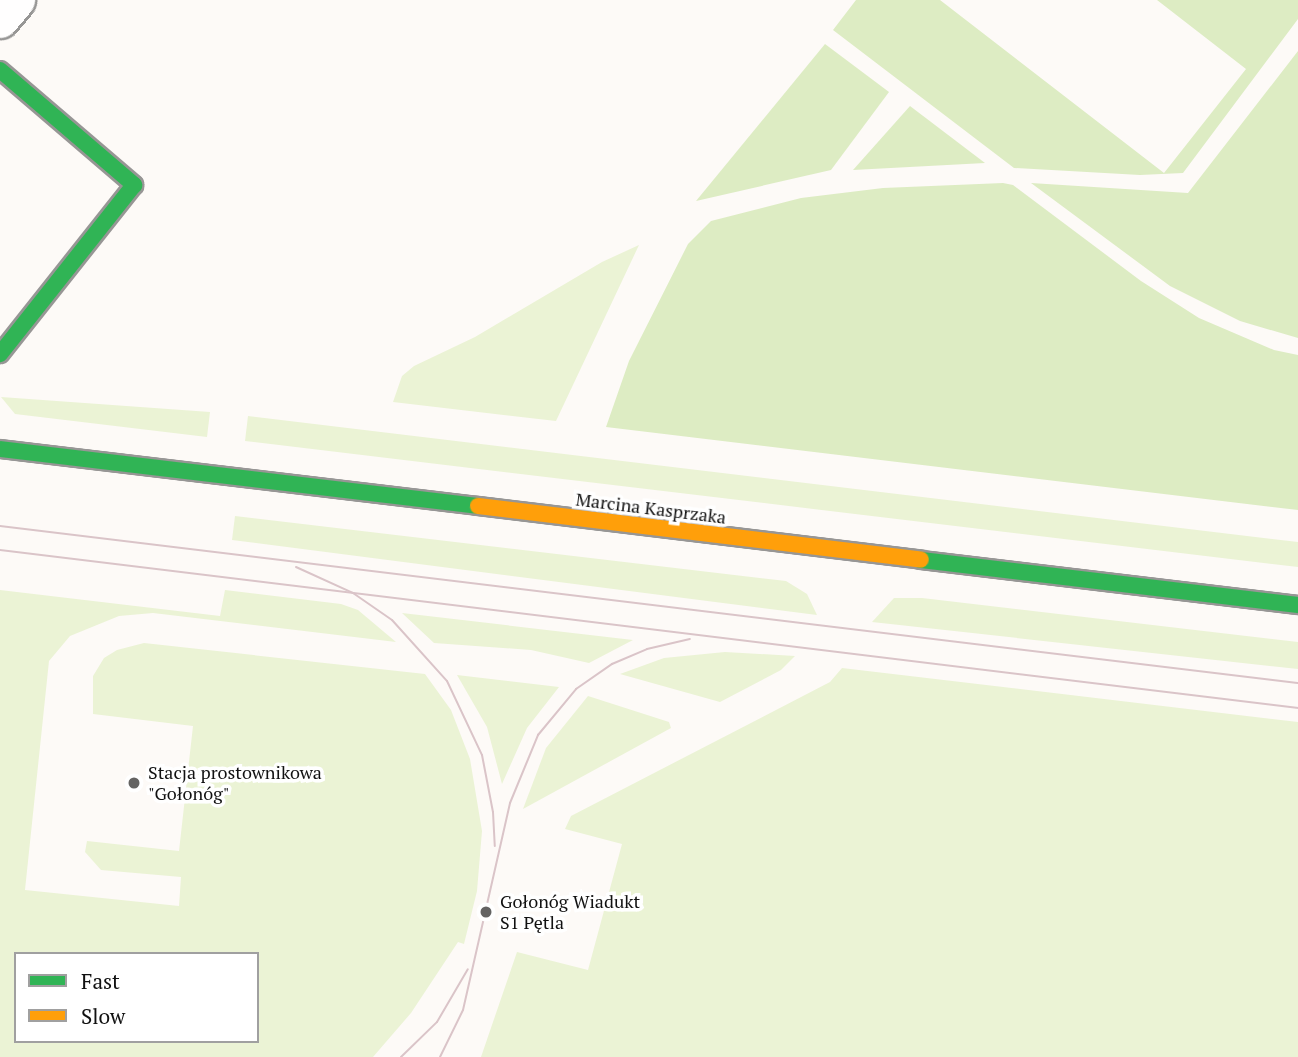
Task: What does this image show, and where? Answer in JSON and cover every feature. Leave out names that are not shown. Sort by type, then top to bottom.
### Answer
[{"type":"street","points":[[0,19],[16,0]]},
{"type":"street","points":[[0,71],[134,185],[0,354]]},
{"type":"street","name":"Marcina Kasprzaka","points":[[0,449],[1298,605]]},
{"type":"green space","points":[[856,0],[940,0],[1164,173],[1246,69],[1157,0],[1298,0],[1298,19],[1183,173],[1140,175],[1014,168],[833,30]]},
{"type":"green space","points":[[825,44],[889,92],[831,170],[696,201]]},
{"type":"green space","points":[[1298,51],[1298,338],[1240,321],[1170,286],[1031,183],[1188,193]]},
{"type":"green space","points":[[910,106],[985,163],[853,170]]},
{"type":"green space","points":[[1003,183],[1013,185],[1141,281],[1199,318],[1274,350],[1298,355],[1298,510],[606,427],[629,361],[688,244],[711,221],[801,198],[883,188]]},
{"type":"green space","points":[[639,245],[556,421],[393,402],[402,376],[414,366],[475,337],[602,262]]},
{"type":"green space","points":[[1,397],[210,412],[207,437],[15,414]]},
{"type":"green space","points":[[248,416],[1298,542],[1298,567],[245,441]]},
{"type":"green space","points":[[235,516],[786,581],[807,594],[817,615],[232,540]]},
{"type":"green space","points":[[0,590],[220,616],[225,590],[341,604],[358,610],[396,642],[153,613],[119,616],[70,636],[49,661],[25,890],[179,906],[181,877],[101,870],[85,852],[87,841],[179,851],[193,726],[93,714],[93,676],[104,658],[117,650],[144,643],[425,674],[451,710],[470,759],[482,831],[477,891],[464,944],[458,942],[411,1013],[373,1057],[0,1057]]},
{"type":"green space","points":[[894,598],[922,598],[1298,642],[1298,669],[872,622]]},
{"type":"green space","points":[[402,613],[633,640],[589,663],[531,650],[434,643]]},
{"type":"green space","points":[[725,652],[795,656],[781,670],[720,702],[620,674],[664,658]]},
{"type":"green space","points":[[842,668],[1298,722],[1298,1057],[481,1057],[517,952],[588,970],[622,844],[565,829],[571,816],[830,682]]},
{"type":"green space","points":[[457,675],[559,687],[527,728],[502,784],[487,727]]},
{"type":"green space","points":[[588,696],[669,722],[671,728],[523,809],[546,748]]},
{"type":"tram line","points":[[0,526],[1298,683]]},
{"type":"tram line","points":[[0,550],[1298,708]]},
{"type":"tram line","points":[[296,567],[353,593],[392,620],[447,681],[482,755],[493,812],[495,846]]},
{"type":"tram line","points":[[440,1057],[463,1010],[510,803],[538,735],[576,689],[612,664],[647,649],[690,639]]},
{"type":"tram line","points":[[401,1057],[437,1022],[468,969]]},
{"type":"traffic: fast","points":[[0,70],[134,185],[0,354]]},
{"type":"traffic: fast","points":[[0,449],[478,506]]},
{"type":"traffic: fast","points":[[921,560],[1298,605]]},
{"type":"traffic: slow","points":[[478,506],[921,560]]},
{"type":"place","name":"Stacja prostownikowa \"Gołonóg\"","points":[[134,783]]},
{"type":"place","name":"Gołonóg Wiadukt S1 Pętla","points":[[486,912]]}]
